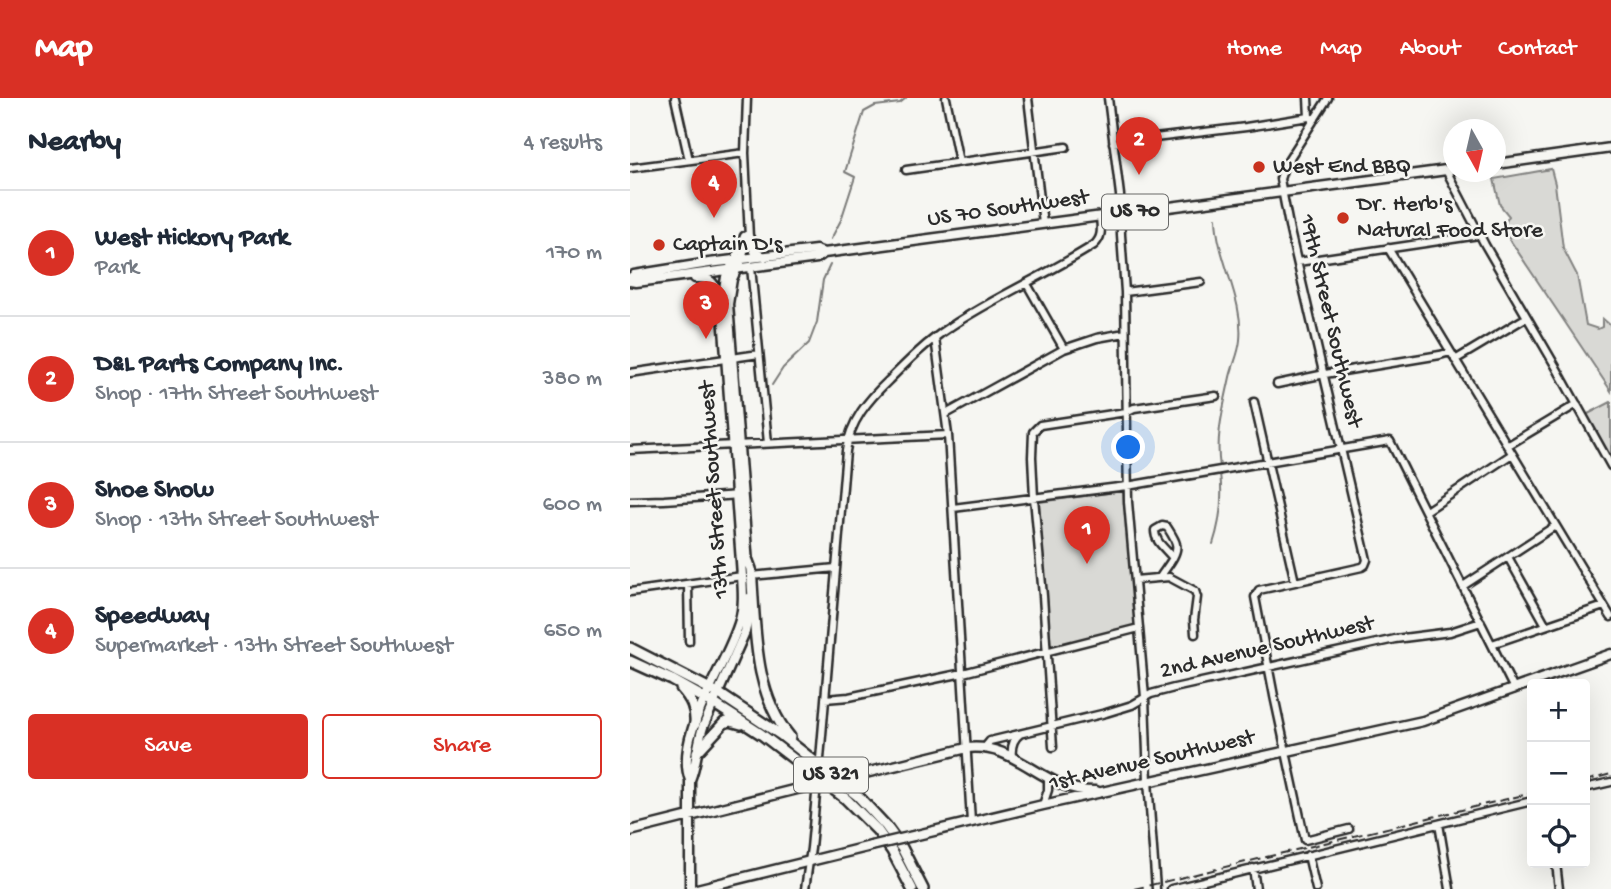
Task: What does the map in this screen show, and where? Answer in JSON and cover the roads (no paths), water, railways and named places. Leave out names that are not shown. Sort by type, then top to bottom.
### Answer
[{"type":"highway","points":[[748,561],[747,576],[766,695],[779,724],[800,750]]},
{"type":"highway","name":"US 321","points":[[630,648],[714,691],[760,720],[870,807],[902,848],[923,889]]},
{"type":"highway","name":"US 321","points":[[630,661],[672,680],[761,734],[861,812],[892,851],[912,889]]},
{"type":"highway","points":[[672,680],[691,702],[695,724]]},
{"type":"highway","points":[[697,752],[724,723],[730,721],[761,734]]},
{"type":"main road","points":[[1506,163],[1611,148]]},
{"type":"main road","name":"US 70 Southwest","points":[[824,253],[816,250],[764,257],[736,265],[658,280],[636,282],[630,279],[634,275],[654,271],[736,265],[751,267],[817,258],[824,253],[1443,171]]},
{"type":"main road","points":[[748,236],[755,251],[764,257]]},
{"type":"main road","name":"13th Street Southwest","points":[[714,691],[740,621],[747,576],[722,301],[724,283],[736,265]]},
{"type":"main road","name":"13th Street Southwest","points":[[729,359],[729,297],[736,265]]},
{"type":"main road","points":[[658,280],[666,282],[705,278],[713,283],[722,301]]},
{"type":"main road","name":"13th Street Southwest","points":[[690,889],[688,752],[695,724],[741,641],[748,618],[748,561],[740,495]]},
{"type":"main road","name":"1st Avenue Southwest","points":[[1546,679],[1611,654]]},
{"type":"main road","name":"1st Avenue Southwest","points":[[697,889],[1043,805],[1423,721],[1527,685]]},
{"type":"main road","name":"13th Street Southwest","points":[[690,780],[709,701]]},
{"type":"main road","name":"2nd Avenue Southwest","points":[[630,831],[967,748],[985,747],[1003,752],[1048,779],[1075,790],[1116,789]]},
{"type":"street","points":[[675,98],[689,160]]},
{"type":"street","name":"13th Street Southwest","points":[[736,265],[748,236],[745,153],[747,98]]},
{"type":"street","points":[[946,98],[959,162]]},
{"type":"street","points":[[1028,98],[1043,224]]},
{"type":"street","points":[[1108,98],[1121,214],[1125,292],[1127,486],[1145,697],[1155,886]]},
{"type":"street","points":[[1114,143],[1312,118],[1308,98]]},
{"type":"street","name":"19th Street Southwest","points":[[1296,582],[1362,567],[1367,562],[1280,179],[1312,118],[1328,98]]},
{"type":"street","points":[[906,170],[1066,147]]},
{"type":"street","points":[[630,168],[745,153]]},
{"type":"street","points":[[1455,182],[1479,235],[1611,466]]},
{"type":"street","points":[[805,889],[820,760],[848,439],[854,423],[871,398],[912,357],[946,329],[1094,245],[1101,233],[1100,216]]},
{"type":"street","points":[[1298,262],[1479,235]]},
{"type":"street","points":[[1388,248],[1611,617]]},
{"type":"street","points":[[751,267],[768,443]]},
{"type":"street","points":[[1125,292],[1201,282]]},
{"type":"street","points":[[1027,284],[1064,349]]},
{"type":"street","points":[[1455,360],[1527,317]]},
{"type":"street","points":[[946,415],[1064,349],[1097,338],[1125,333]]},
{"type":"street","points":[[935,338],[948,435],[971,822]]},
{"type":"street","points":[[1277,384],[1450,352]]},
{"type":"street","points":[[630,373],[759,354]]},
{"type":"street","points":[[1053,747],[1034,498],[1034,429],[1040,425],[1216,396]]},
{"type":"street","points":[[1254,402],[1296,582],[1259,590],[1255,597],[1305,840],[1349,829]]},
{"type":"street","points":[[1507,446],[1577,404]]},
{"type":"street","points":[[630,450],[948,435]]},
{"type":"street","points":[[953,508],[1127,486],[1390,441],[1514,689]]},
{"type":"street","points":[[1426,511],[1512,454]]},
{"type":"street","points":[[630,501],[740,495]]},
{"type":"street","points":[[1160,577],[1176,551],[1177,543],[1167,527],[1162,526],[1155,530],[1155,534],[1163,549],[1172,557]]},
{"type":"street","points":[[1463,586],[1555,526]]},
{"type":"street","points":[[1508,557],[1546,625]]},
{"type":"street","points":[[630,592],[747,576],[836,568]]},
{"type":"street","points":[[1135,580],[1173,578],[1196,594],[1195,634]]},
{"type":"street","points":[[688,584],[689,641]]},
{"type":"street","points":[[1492,644],[1604,606]]},
{"type":"street","name":"2nd Avenue Southwest","points":[[985,747],[990,741],[1119,709],[1174,688],[1395,639],[1450,632],[1481,622]]},
{"type":"street","points":[[825,699],[849,697],[963,673],[1139,628]]},
{"type":"street","points":[[1012,757],[1014,741],[1023,732]]},
{"type":"street","points":[[1043,805],[1048,779]]},
{"type":"street","points":[[1590,787],[1611,782]]},
{"type":"street","points":[[1171,889],[1527,802]]},
{"type":"street","points":[[1439,824],[1450,889]]},
{"type":"street","points":[[1308,855],[1315,889]]},
{"type":"street","points":[[1252,868],[1256,889]]},
{"type":"street","points":[[1557,868],[1559,889]]},
{"type":"waterway","points":[[831,239],[841,220],[855,177],[845,172],[864,112],[875,106],[900,103],[906,98]]},
{"type":"waterway","points":[[1216,218],[1217,234],[1240,324],[1239,345],[1221,421],[1220,467]]},
{"type":"waterway","points":[[772,385],[783,368],[809,343],[817,322],[823,280],[830,265]]},
{"type":"waterway","points":[[1213,544],[1221,509],[1220,473]]},
{"type":"railway","points":[[1590,780],[1611,774]]},
{"type":"railway","points":[[1134,889],[1527,794]]},
{"type":"place","name":"West End BBQ","points":[[1259,167]]},
{"type":"place","name":"D&L Parts Company Inc.","points":[[1139,175]]},
{"type":"place","name":"Speedway","points":[[714,218]]},
{"type":"place","name":"Dr. Herb's Natural Food Store","points":[[1343,218]]},
{"type":"place","name":"Captain D's","points":[[659,245]]},
{"type":"place","name":"Shoe Show","points":[[706,339]]},
{"type":"place","name":"West Hickory Park","points":[[1087,564]]}]
